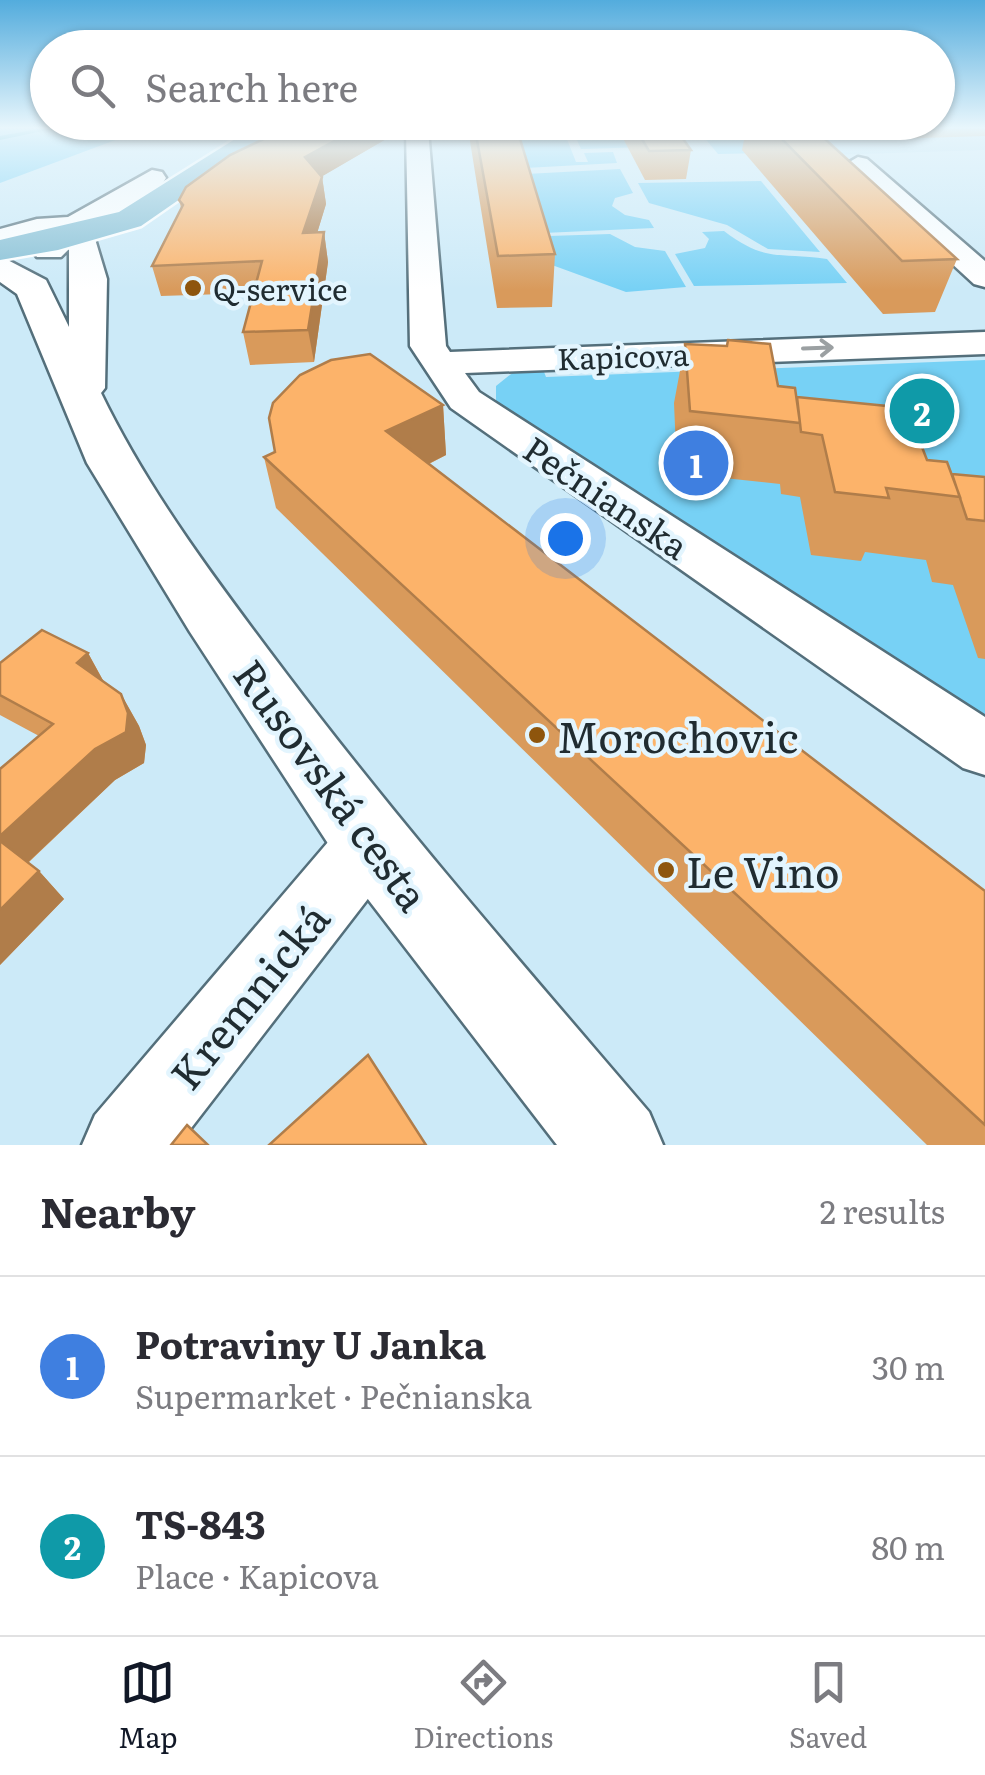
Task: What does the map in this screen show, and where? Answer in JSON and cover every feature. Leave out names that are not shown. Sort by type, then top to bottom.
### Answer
[{"type":"main road","points":[[0,237],[141,182]]},
{"type":"main road","points":[[130,219],[178,182]]},
{"type":"main road","points":[[0,250],[76,242]]},
{"type":"street","points":[[0,266],[33,288],[34,275],[147,182]]},
{"type":"street","name":"Pečnianska","points":[[420,182],[428,346],[465,400],[985,748]]},
{"type":"street","points":[[879,182],[985,277]]},
{"type":"street","points":[[0,237],[37,228],[76,242],[130,219]]},
{"type":"street","name":"Rusovská cesta","points":[[76,242],[83,401]]},
{"type":"street","name":"Rusovská cesta","points":[[33,288],[111,463],[146,519],[370,844],[616,1145]]},
{"type":"street","name":"Kapicova","points":[[440,364],[985,343]]},
{"type":"street","name":"Kremnická","points":[[142,1125],[370,844]]},
{"type":"shaded area","points":[[528,182],[627,182],[633,193],[615,198],[612,206],[625,215],[649,220],[654,228],[543,233]]},
{"type":"shaded area","points":[[762,182],[820,252],[768,249],[727,225],[649,203],[638,183]]},
{"type":"shaded area","points":[[724,231],[762,252],[827,259],[847,283],[694,286],[675,254],[705,248],[709,239],[702,232]]},
{"type":"shaded area","points":[[610,234],[635,247],[665,251],[686,287],[626,292],[552,265],[549,236]]},
{"type":"shaded area","points":[[985,360],[985,720],[496,401],[496,386],[516,370],[541,364],[546,377]]},
{"type":"building","points":[[192,182],[320,182],[303,233],[324,232],[308,330],[243,332],[262,261],[152,266],[183,205],[179,200]]},
{"type":"building","points":[[485,182],[533,182],[555,254],[498,256]]},
{"type":"building","points":[[825,182],[873,182],[957,259],[902,261]]},
{"type":"building","points":[[728,340],[770,344],[778,386],[795,388],[800,423],[690,411],[685,344],[727,346]]},
{"type":"building","points":[[370,354],[443,405],[386,431],[985,891],[985,1125],[264,457],[275,452],[269,418],[273,403],[300,375],[331,360]]},
{"type":"building","points":[[797,397],[907,408],[927,460],[947,462],[960,497],[886,488],[889,498],[835,492],[822,435],[801,432]]},
{"type":"building","points":[[952,474],[985,477],[985,521],[967,519]]},
{"type":"building","points":[[42,630],[88,653],[77,663],[121,694],[128,713],[126,732],[95,749],[0,836],[0,769],[53,724],[0,695],[0,663]]},
{"type":"building","points":[[0,841],[39,871],[0,910]]},
{"type":"building","points":[[368,1055],[426,1145],[269,1145]]},
{"type":"building","points":[[187,1125],[208,1145],[171,1145]]},
{"type":"place","name":"Q-service","points":[[193,288]]},
{"type":"place","name":"TS-843","points":[[922,411]]},
{"type":"place","name":"Potraviny U Janka","points":[[696,463]]},
{"type":"place","name":"Morochovic","points":[[537,735]]},
{"type":"place","name":"Le Vino","points":[[666,870]]}]
